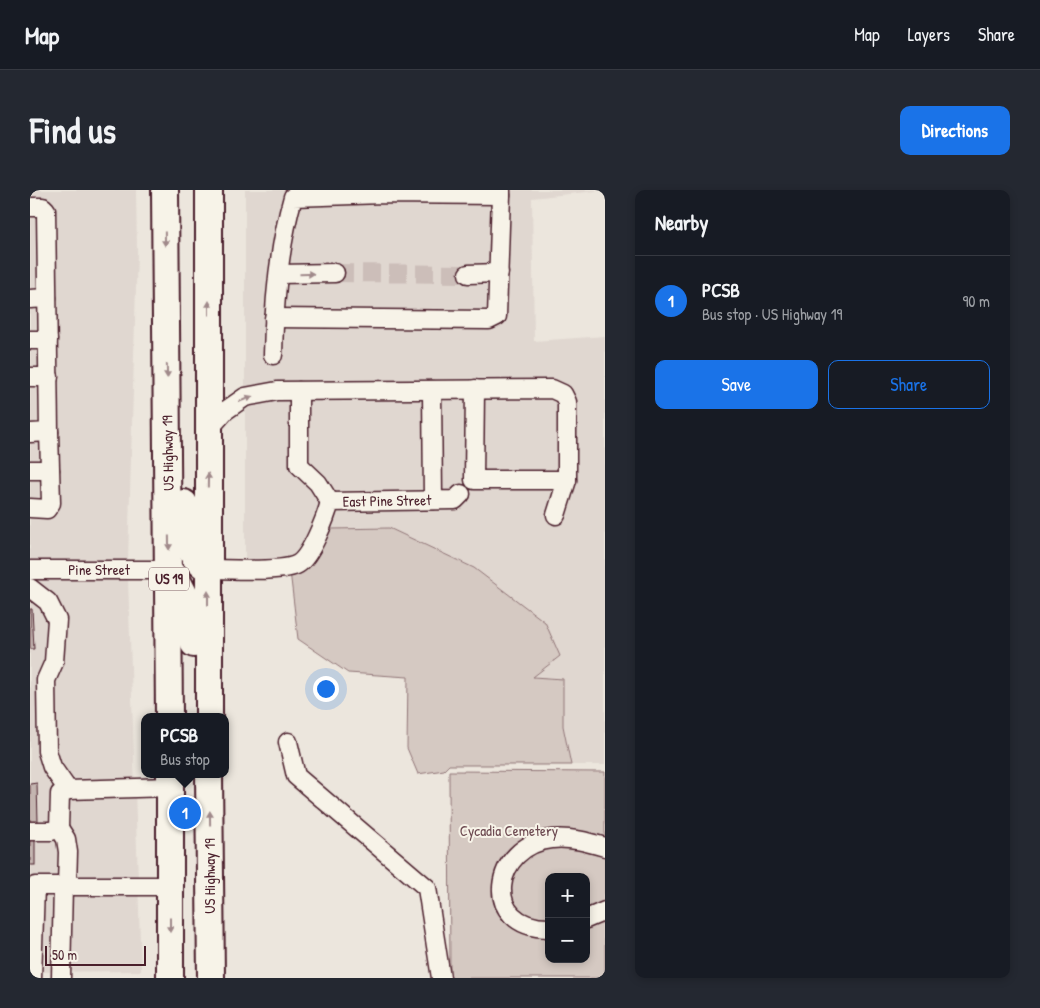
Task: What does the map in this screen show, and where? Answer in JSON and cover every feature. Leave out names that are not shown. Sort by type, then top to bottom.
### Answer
[{"type":"highway","name":"US Highway 19","points":[[165,190],[169,713]]},
{"type":"highway","name":"US 19","points":[[209,190],[209,713]]},
{"type":"highway","points":[[168,442],[183,498],[187,542],[198,563],[208,569]]},
{"type":"highway","points":[[169,570],[180,584],[190,610],[203,713]]},
{"type":"highway","name":"US Highway 19","points":[[209,778],[211,978]]},
{"type":"highway","points":[[170,781],[170,978]]},
{"type":"street","points":[[273,355],[274,318],[286,221],[293,194],[501,192],[497,316],[490,320],[274,318]]},
{"type":"street","points":[[30,207],[43,207],[46,210],[38,243],[39,299],[48,340],[51,503],[48,509],[30,508]]},
{"type":"street","points":[[280,274],[335,273]]},
{"type":"street","points":[[468,274],[499,273]]},
{"type":"street","points":[[30,340],[48,340]]},
{"type":"street","points":[[30,377],[49,377]]},
{"type":"street","points":[[209,429],[225,411],[245,397],[277,391],[552,388],[563,394],[567,402],[567,480],[556,515]]},
{"type":"street","points":[[466,489],[475,389]]},
{"type":"street","points":[[432,390],[433,500]]},
{"type":"street","points":[[298,391],[299,465],[318,483],[330,502]]},
{"type":"street","points":[[30,433],[50,432]]},
{"type":"street","points":[[30,470],[50,470]]},
{"type":"street","name":"East Pine Street","points":[[208,569],[282,569],[298,564],[316,538],[325,519],[330,502],[433,500],[466,489],[567,480]]},
{"type":"street","name":"Pine Street","points":[[30,570],[169,570]]},
{"type":"street","points":[[32,592],[48,602],[57,620],[54,662],[38,680],[52,767],[68,790]]},
{"type":"street","points":[[288,742],[296,776],[428,888],[441,978]]},
{"type":"street","points":[[61,978],[68,852],[66,839],[59,828],[60,794],[68,790],[170,781]]},
{"type":"street","points":[[30,831],[59,828]]},
{"type":"street","points":[[545,928],[531,927],[520,922],[504,904],[502,898],[504,880],[513,857],[532,844],[553,838],[575,840],[605,847]]},
{"type":"street","points":[[32,978],[35,886],[170,886]]},
{"type":"street","points":[[588,918],[605,911]]},
{"type":"shaded area","points":[[30,190],[136,190],[137,251],[128,562],[30,562]]},
{"type":"shaded area","points":[[245,190],[605,190],[532,198],[534,341],[605,336],[605,765],[571,765],[563,726],[563,680],[532,677],[474,568],[388,528],[332,529],[291,571],[245,568]]},
{"type":"shaded area","points":[[30,578],[128,578],[141,971],[30,972]]},
{"type":"green space","points":[[389,528],[474,568],[545,622],[560,656],[533,677],[563,679],[563,726],[571,765],[449,765],[444,770],[418,774],[407,748],[408,677],[348,673],[298,639],[290,571],[332,529]]},
{"type":"green space","name":"Cycadia Cemetery","points":[[449,771],[605,772],[605,978],[450,978]]},
{"type":"building","points":[[30,609],[32,609],[34,649],[30,649]]},
{"type":"building","points":[[37,783],[38,822],[30,822],[30,784]]},
{"type":"building","points":[[30,840],[35,840],[35,865],[30,865]]},
{"type":"tunnel","points":[[335,273],[468,274]]},
{"type":"place","name":"PCSB","points":[[185,813]]}]
